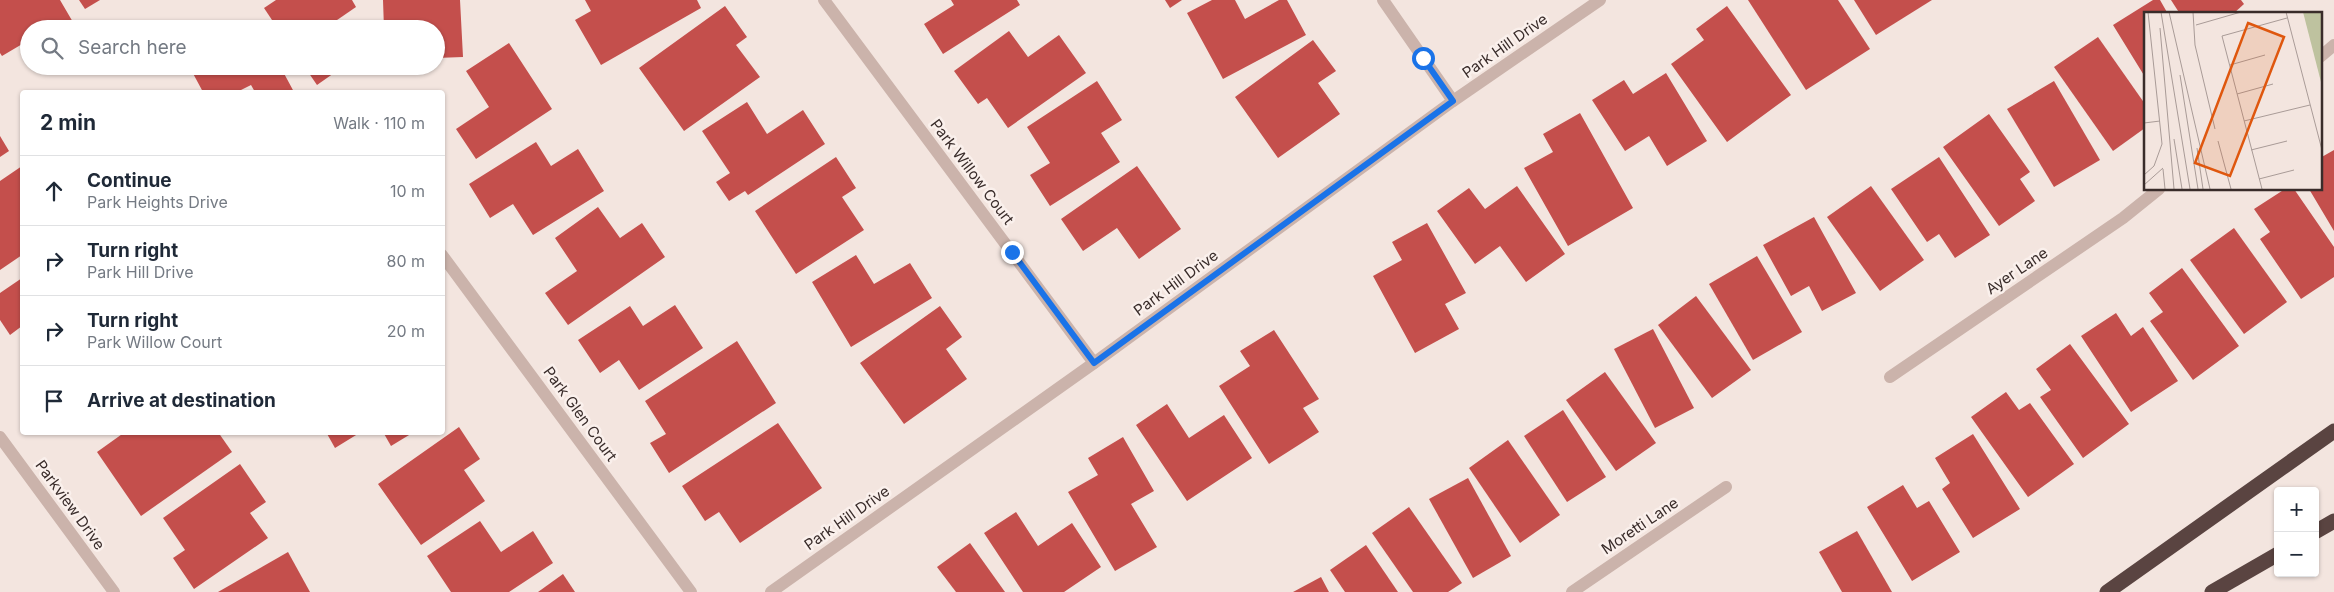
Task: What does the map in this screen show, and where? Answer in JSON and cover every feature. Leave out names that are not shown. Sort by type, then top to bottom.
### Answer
[{"type":"highway","points":[[2107,592],[2334,431]]},
{"type":"highway","points":[[2319,530],[2334,521]]},
{"type":"highway","points":[[2212,592],[2274,556]]},
{"type":"street","name":"Park Willow Court","points":[[824,0],[1094,363]]},
{"type":"street","points":[[1382,0],[1453,101]]},
{"type":"street","name":"Park Hill Drive","points":[[772,592],[1094,363],[1453,101],[1600,0]]},
{"type":"street","points":[[2322,55],[2334,45]]},
{"type":"street","name":"Ayer Lane","points":[[1890,377],[2123,218],[2158,190]]},
{"type":"street","name":"Park Glen Court","points":[[445,259],[690,592]]},
{"type":"street","name":"Parkview Drive","points":[[0,437],[114,592]]},
{"type":"street","name":"Moretti Lane","points":[[1572,592],[1726,487]]},
{"type":"building","points":[[0,0],[60,0],[72,20],[20,20],[20,45],[2,56],[0,53]]},
{"type":"building","points":[[79,0],[100,0],[85,9]]},
{"type":"building","points":[[276,0],[352,0],[356,7],[337,20],[272,20],[264,8]]},
{"type":"building","points":[[383,0],[460,0],[463,57],[445,58],[445,20],[384,20]]},
{"type":"building","points":[[585,0],[697,0],[701,8],[601,65],[575,20],[591,11]]},
{"type":"building","points":[[951,0],[1017,0],[1020,5],[943,54],[924,24],[954,5]]},
{"type":"building","points":[[1165,0],[1182,0],[1170,8]]},
{"type":"building","points":[[1212,0],[1235,0],[1245,19],[1279,0],[1287,0],[1306,35],[1223,79],[1187,13]]},
{"type":"building","points":[[1748,0],[1838,0],[1870,49],[1806,90]]},
{"type":"building","points":[[1854,0],[1932,0],[1876,35]]},
{"type":"building","points":[[2153,0],[2160,0],[2167,12],[2144,12],[2144,75],[2113,25]]},
{"type":"building","points":[[2171,0],[2241,0],[2244,4],[2235,12],[2179,12]]},
{"type":"building","points":[[725,6],[747,37],[736,45],[760,77],[684,131],[639,68]]},
{"type":"building","points":[[1727,6],[1791,95],[1727,142],[1671,64],[1704,40],[1696,29]]},
{"type":"building","points":[[1009,31],[1028,57],[1059,35],[1086,73],[1008,128],[987,98],[978,104],[954,71]]},
{"type":"building","points":[[2098,37],[2144,103],[2144,129],[2113,151],[2054,67]]},
{"type":"building","points":[[1313,40],[1336,71],[1318,83],[1340,114],[1278,158],[1235,97]]},
{"type":"building","points":[[509,43],[552,109],[476,159],[456,129],[489,107],[466,71]]},
{"type":"building","points":[[1666,73],[1707,141],[1667,166],[1649,136],[1625,151],[1592,100],[1624,80],[1633,94]]},
{"type":"building","points":[[194,75],[285,75],[293,90],[254,90],[251,85],[241,90],[202,90]]},
{"type":"building","points":[[310,75],[331,75],[317,85]]},
{"type":"building","points":[[1097,81],[1122,120],[1101,133],[1120,162],[1050,206],[1030,175],[1050,163],[1027,127]]},
{"type":"building","points":[[2054,81],[2100,160],[2054,187],[2007,109]]},
{"type":"building","points":[[747,102],[767,134],[803,110],[825,144],[748,195],[745,191],[729,201],[716,182],[730,173],[702,131]]},
{"type":"building","points":[[1580,113],[1633,208],[1568,246],[1524,168],[1553,152],[1543,134]]},
{"type":"building","points":[[1989,114],[2030,172],[2020,179],[2035,201],[1999,226],[1943,147]]},
{"type":"building","points":[[0,136],[9,151],[0,157]]},
{"type":"building","points":[[536,142],[551,166],[578,149],[604,191],[533,235],[513,204],[490,218],[469,184]]},
{"type":"building","points":[[2334,150],[2334,231],[2310,190],[2322,190],[2322,157]]},
{"type":"building","points":[[836,157],[856,188],[842,197],[864,230],[796,274],[755,211]]},
{"type":"building","points":[[1939,157],[1990,235],[1955,258],[1939,234],[1927,242],[1891,189]]},
{"type":"building","points":[[1137,166],[1181,229],[1139,259],[1117,228],[1083,251],[1061,219]]},
{"type":"building","points":[[20,167],[20,256],[0,270],[0,181]]},
{"type":"building","points":[[1517,186],[1565,254],[1526,282],[1500,246],[1475,264],[1437,211],[1469,188],[1485,209]]},
{"type":"building","points":[[1871,186],[1924,260],[1880,291],[1827,217]]},
{"type":"building","points":[[2283,190],[2295,190],[2334,247],[2334,277],[2301,299],[2260,239],[2270,232],[2254,209]]},
{"type":"building","points":[[598,207],[620,238],[642,223],[665,257],[568,325],[545,293],[577,271],[555,238]]},
{"type":"building","points":[[1814,217],[1856,293],[1822,311],[1809,286],[1791,296],[1763,245]]},
{"type":"building","points":[[1427,223],[1466,293],[1445,304],[1459,329],[1415,353],[1373,276],[1402,260],[1392,242]]},
{"type":"building","points":[[2234,228],[2287,302],[2244,334],[2190,260]]},
{"type":"building","points":[[856,255],[874,284],[910,263],[932,298],[851,347],[812,282]]},
{"type":"building","points":[[1757,256],[1802,332],[1753,360],[1709,284]]},
{"type":"building","points":[[2182,268],[2239,346],[2193,380],[2150,321],[2163,312],[2149,293]]},
{"type":"building","points":[[20,279],[20,328],[10,335],[0,320],[0,293]]},
{"type":"building","points":[[1696,296],[1751,370],[1712,398],[1658,325]]},
{"type":"building","points":[[675,305],[703,348],[639,390],[619,360],[600,373],[578,340],[630,306],[643,326]]},
{"type":"building","points":[[940,306],[962,337],[946,349],[967,379],[904,424],[860,363]]},
{"type":"building","points":[[2116,313],[2131,336],[2143,327],[2178,381],[2131,412],[2081,336]]},
{"type":"building","points":[[1653,329],[1694,408],[1655,428],[1614,349]]},
{"type":"building","points":[[1274,330],[1319,399],[1303,408],[1319,432],[1269,464],[1219,386],[1250,366],[1240,351]]},
{"type":"building","points":[[737,341],[776,403],[669,473],[650,443],[666,434],[645,401]]},
{"type":"building","points":[[2070,344],[2129,424],[2083,458],[2040,397],[2051,390],[2036,369]]},
{"type":"building","points":[[1605,372],[1656,443],[1616,471],[1566,400]]},
{"type":"building","points":[[2006,392],[2019,410],[2030,403],[2074,464],[2028,497],[1971,417]]},
{"type":"building","points":[[1167,404],[1189,438],[1224,415],[1252,458],[1187,501],[1136,425]]},
{"type":"building","points":[[1563,410],[1606,477],[1567,502],[1524,436]]},
{"type":"building","points":[[778,423],[822,488],[740,543],[719,512],[705,521],[682,486]]},
{"type":"building","points":[[459,427],[480,459],[464,470],[485,501],[421,545],[378,484]]},
{"type":"building","points":[[1973,434],[2020,509],[1973,538],[1942,489],[1950,483],[1935,458]]},
{"type":"building","points":[[121,435],[220,435],[232,452],[141,516],[97,452]]},
{"type":"building","points":[[328,435],[356,435],[335,448]]},
{"type":"building","points":[[385,435],[409,435],[391,446]]},
{"type":"building","points":[[1123,437],[1154,491],[1131,504],[1157,547],[1115,571],[1068,492],[1098,475],[1088,458]]},
{"type":"building","points":[[1508,440],[1560,515],[1520,543],[1469,468]]},
{"type":"building","points":[[240,464],[266,502],[250,513],[268,538],[194,589],[173,558],[185,550],[163,518]]},
{"type":"building","points":[[1468,478],[1511,556],[1473,578],[1429,499]]},
{"type":"building","points":[[1903,485],[1917,508],[1929,501],[1960,552],[1912,581],[1867,507]]},
{"type":"building","points":[[1409,507],[1462,583],[1448,592],[1413,592],[1372,533]]},
{"type":"building","points":[[1016,512],[1038,546],[1072,523],[1101,567],[1064,592],[1023,592],[984,533]]},
{"type":"building","points":[[480,521],[501,552],[533,531],[553,563],[509,592],[451,592],[427,556]]},
{"type":"building","points":[[1857,531],[1892,592],[1842,592],[1819,552]]},
{"type":"building","points":[[970,543],[1005,592],[956,592],[937,567]]},
{"type":"building","points":[[1366,545],[1398,592],[1345,592],[1330,570]]},
{"type":"building","points":[[288,552],[310,592],[218,592]]},
{"type":"building","points":[[563,574],[575,592],[538,592]]},
{"type":"building","points":[[1321,577],[1329,592],[1293,592]]},
{"type":"route","points":[[1012,252],[1094,363],[1453,101],[1423,58]]}]
